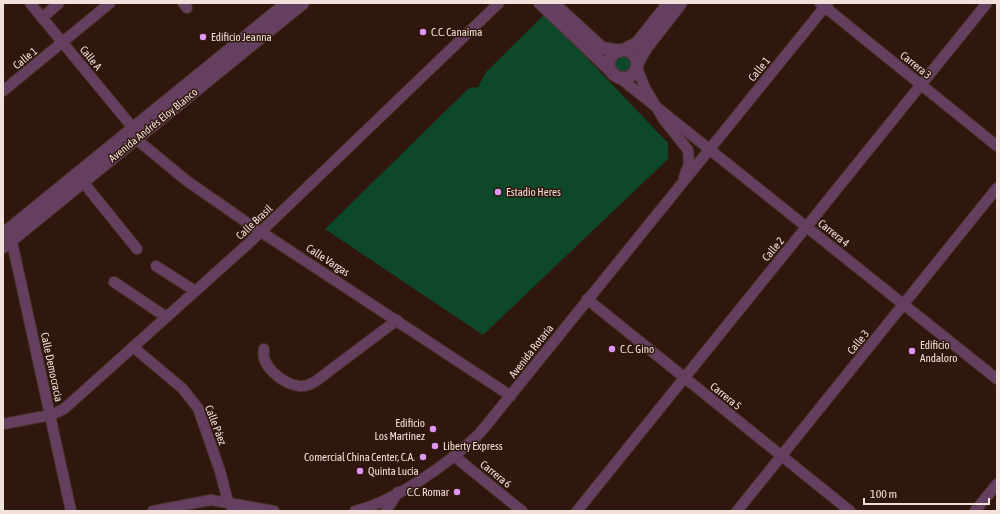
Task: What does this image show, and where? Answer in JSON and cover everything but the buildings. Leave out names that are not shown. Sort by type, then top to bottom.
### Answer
[{"type":"street","name":"Calle A","points":[[30,3],[134,134]]},
{"type":"street","points":[[42,18],[59,3]]},
{"type":"street","name":"Calle 1","points":[[3,91],[110,3]]},
{"type":"street","name":"Avenida Andrés Eloy Blanco","points":[[7,238],[134,134],[288,3]]},
{"type":"street","name":"Avenida Andrés Eloy Blanco","points":[[7,238],[84,182],[134,134],[304,3]]},
{"type":"street","name":"Calle Brasil","points":[[3,424],[50,415],[64,409],[261,232],[499,3]]},
{"type":"street","points":[[540,3],[616,74],[630,76],[646,48],[681,3]]},
{"type":"street","points":[[553,3],[602,48],[633,54],[637,66]]},
{"type":"street","points":[[616,74],[610,64],[611,57],[636,43],[669,3]]},
{"type":"street","name":"Calle 2","points":[[577,511],[987,3]]},
{"type":"street","name":"Calle 1","points":[[710,149],[824,4]]},
{"type":"street","name":"Carrera 3","points":[[824,4],[997,146]]},
{"type":"street","name":"Carrera 4","points":[[637,66],[645,88],[655,105]]},
{"type":"street","name":"Carrera 4","points":[[616,74],[997,380]]},
{"type":"street","name":"Avenida Rotaria","points":[[655,105],[664,120],[688,150],[689,164],[678,187]]},
{"type":"street","name":"Calle Vargas","points":[[134,134],[187,181],[261,232],[511,396]]},
{"type":"street","name":"Avenida Rotaria","points":[[386,511],[398,492],[454,456],[480,433],[710,149]]},
{"type":"street","points":[[84,182],[137,249]]},
{"type":"street","name":"Calle 3","points":[[737,511],[997,188]]},
{"type":"street","name":"Calle Democracia","points":[[7,238],[50,415],[71,511]]},
{"type":"street","points":[[156,266],[196,291]]},
{"type":"street","points":[[114,282],[166,317]]},
{"type":"street","name":"Carrera 5","points":[[587,299],[850,511]]},
{"type":"street","points":[[264,349],[263,357],[269,368],[286,382],[293,385],[303,386],[316,381],[397,320]]},
{"type":"street","name":"Calle Páez","points":[[133,347],[182,388],[198,408],[220,471],[228,502],[235,511]]},
{"type":"street","name":"Carrera 6","points":[[454,456],[522,511]]},
{"type":"street","points":[[975,511],[997,484]]},
{"type":"street","points":[[355,511],[398,492]]},
{"type":"street","points":[[153,511],[211,500],[274,511]]},
{"type":"green space","name":"Estadio Heres","points":[[545,14],[668,143],[668,159],[483,335],[325,229],[469,88],[478,87],[486,72]]},
{"type":"green space","points":[[623,56],[629,58],[631,64],[629,70],[623,72],[617,70],[615,64],[617,58]]},
{"type":"place","name":"C.C. Canaima","points":[[423,32]]},
{"type":"place","name":"Edificio Jeanna","points":[[203,37]]},
{"type":"place","name":"Estadio Heres","points":[[498,192]]},
{"type":"place","name":"C.C. Gino","points":[[612,349]]},
{"type":"place","name":"Edificio Andaloro","points":[[912,351]]},
{"type":"place","name":"Edificio Los Martínez","points":[[433,429]]},
{"type":"place","name":"Liberty Express","points":[[435,446]]},
{"type":"place","name":"Comercial China Center, C.A.","points":[[423,457]]},
{"type":"place","name":"Quinta Lucía","points":[[360,471]]},
{"type":"place","name":"C.C. Romar","points":[[457,492]]}]
